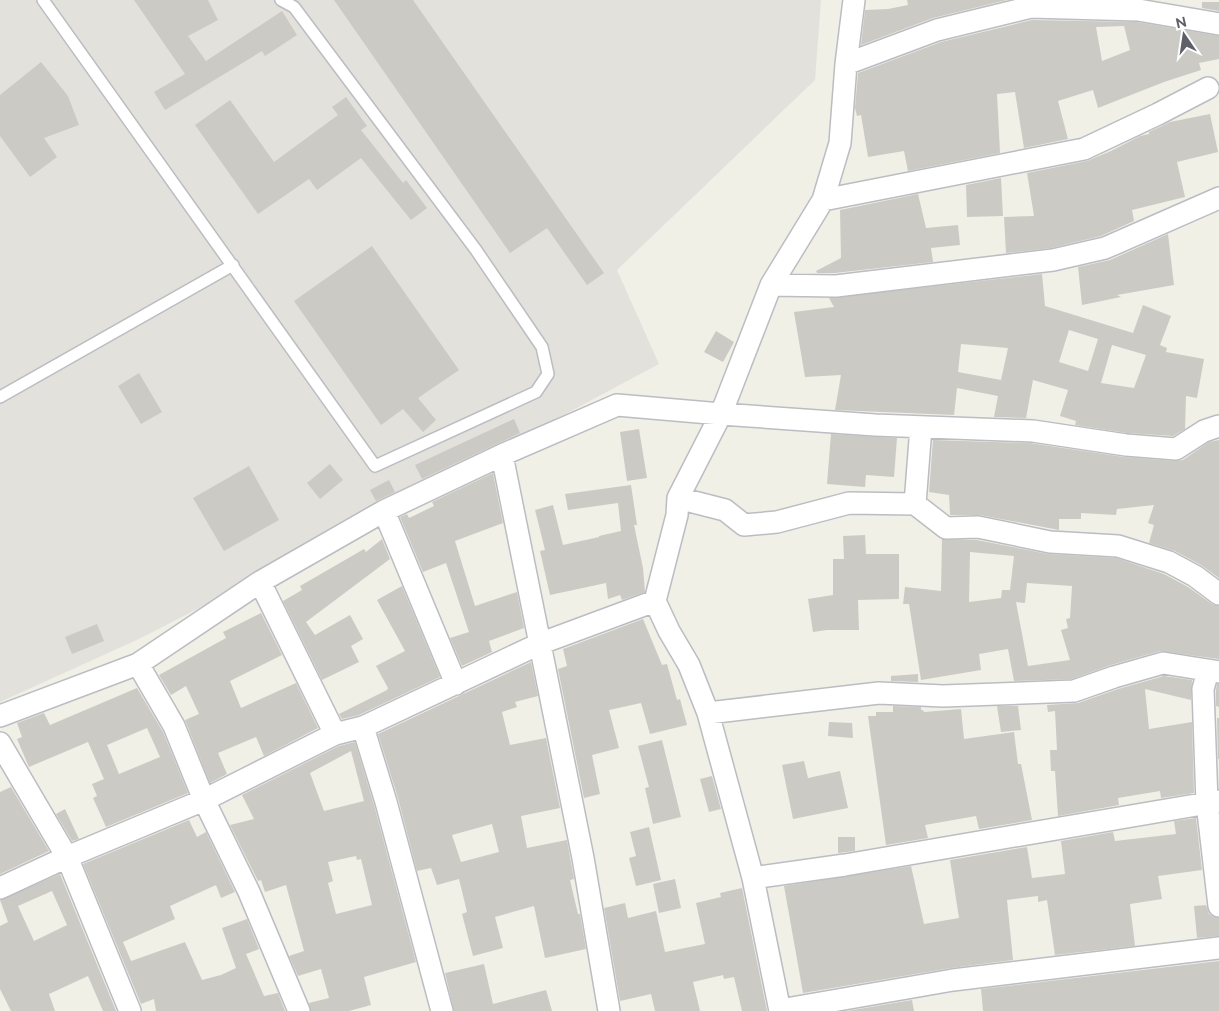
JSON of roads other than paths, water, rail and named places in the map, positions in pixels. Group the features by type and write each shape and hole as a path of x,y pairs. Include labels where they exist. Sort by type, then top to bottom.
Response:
{"street":[{"path":"854,0 846,64 840,143 824,200 771,285 721,414 678,498 677,515 654,601 689,665 708,713 753,878 780,1010 954,980 1219,948"},
{"path":"846,64 937,30 1031,7 1138,10 1219,24"},
{"path":"824,200 1084,149 1208,88"},
{"path":"771,285 836,286 1053,260 1105,248 1219,198"},
{"path":"0,716 138,664 260,582 384,511 502,455 617,405 921,427 1033,431 1126,445 1176,449 1204,431 1219,426"},
{"path":"915,504 921,427"},
{"path":"502,455 583,858 609,1011"},
{"path":"678,498 725,510 744,525 777,522 849,503 915,504 946,528 978,526 1050,542 1118,546 1169,562 1195,576 1219,594"},
{"path":"384,511 456,684"},
{"path":"260,582 335,734"},
{"path":"0,888 67,857 204,800 335,734 363,727 539,644 654,601"},
{"path":"708,713 879,693 943,696 1074,691 1163,663 1214,672 1202,689 1213,802 1219,906"},
{"path":"138,664 174,726 204,800 249,892 299,1011"},
{"path":"363,727 386,802 442,1011"},
{"path":"0,743 67,857 130,1011"},
{"path":"753,878 845,865 1213,802"}],"lane":[{"path":"43,0 375,466 536,392 548,374 542,347 476,250 294,7 282,0"},
{"path":"0,397 233,265"}]}
